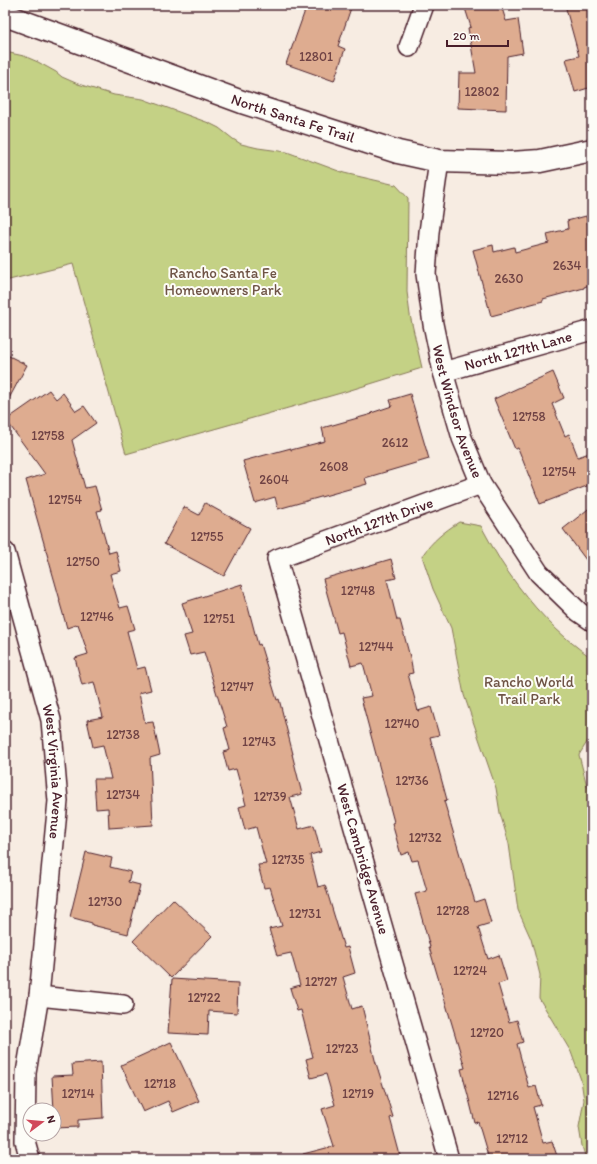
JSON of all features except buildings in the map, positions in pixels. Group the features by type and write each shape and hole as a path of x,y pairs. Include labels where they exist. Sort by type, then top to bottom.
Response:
{"street":[{"path":"409,46 424,5"},
{"name":"North Santa Fe Trail","path":"5,15 242,102 398,152 439,161 511,163 540,161 592,150"},
{"name":"West Windsor Avenue","path":"439,161 426,274 433,324 443,372 462,438 481,484 539,573 579,612 592,621"},
{"name":"North 127th Lane","path":"443,372 592,330"},
{"name":"North 127th Drive","path":"277,559 481,484"},
{"name":"West Virginia Avenue","path":"5,552 51,720 58,801 39,996 26,1073 25,1141 30,1159"},
{"name":"West Cambridge Avenue","path":"277,559 449,1159"},
{"path":"39,996 123,1005"}],"green space":[{"name":"Rancho Santa Fe Homeowners Park","path":"5,52 24,56 38,62 62,77 78,84 114,95 143,99 209,123 219,128 241,144 287,152 344,173 396,185 408,198 407,292 410,315 422,368 341,393 126,454 73,264 5,281"},
{"name":"Rancho World Trail Park","path":"459,522 481,526 504,567 536,608 568,640 592,658 592,734 579,755 587,786 592,794 592,1159 586,1159 579,1127 584,1100 581,1080 571,1052 539,998 540,975 531,939 518,910 509,844 500,813 496,788 464,695 451,628 433,589 422,556 439,537"}]}
